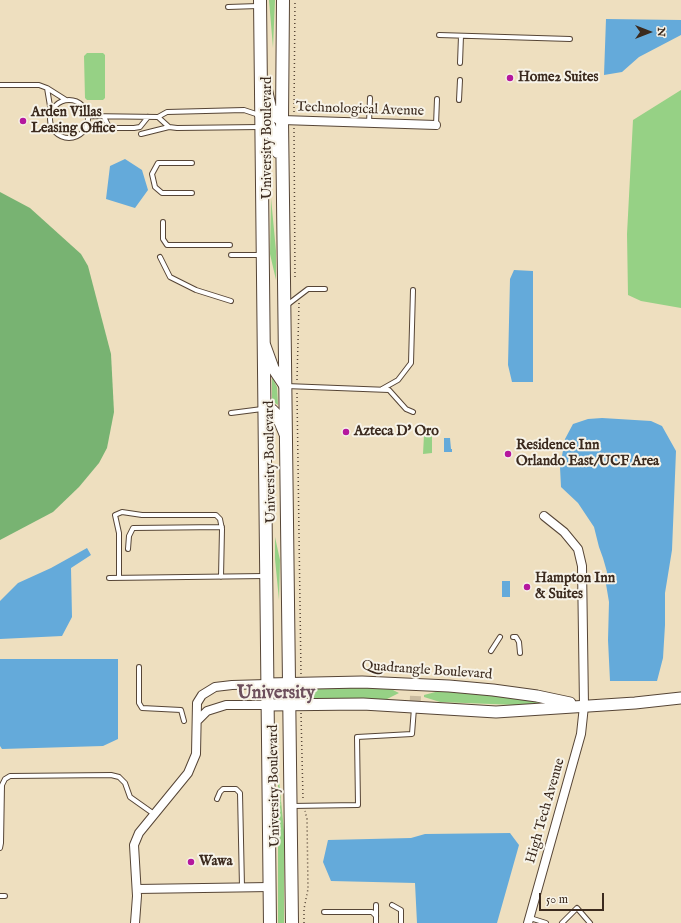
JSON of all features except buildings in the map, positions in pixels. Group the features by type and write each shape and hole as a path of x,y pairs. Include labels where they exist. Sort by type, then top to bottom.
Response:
{"main road":[{"name":"University Boulevard","path":"283,0 282,120 285,307 291,386 286,434 292,923"},
{"name":"University Boulevard","path":"260,3 270,923"},
{"path":"260,63 270,108 276,116 282,120"},
{"path":"261,122 268,123 274,137 283,169"}],"street":[{"name":"Technological Avenue","path":"282,120 436,125"},
{"path":"263,342 273,368 291,386"},
{"path":"264,409 272,410 277,415 286,434"},
{"name":"High Tech Avenue","path":"529,921 581,734 584,706 582,566 578,549 564,532 544,516"},
{"name":"Quadrangle Boulevard","path":"267,684 362,682 449,686 522,694 584,706"},
{"path":"135,923 136,889 134,845 139,833 188,773 196,754 198,703 202,695 215,687 267,684"},
{"name":"Quadrangle Boulevard","path":"268,705 363,704 496,712 635,703 674,700 681,698"},
{"path":"197,721 207,711 226,705 268,705"},
{"path":"136,889 270,887"}],"lane":[{"path":"228,7 260,3"},
{"path":"439,35 570,39"},
{"path":"460,36 460,63"},
{"path":"459,100 460,80"},
{"path":"0,85 38,85 47,88 66,100"},
{"path":"47,88 51,112 50,118 54,130 58,134 64,137 76,136 82,132 87,124 88,116 82,105 71,100 66,100 57,104 51,112"},
{"path":"369,123 370,98"},
{"path":"436,125 437,99"},
{"path":"88,116 158,117 166,112 244,110 261,122"},
{"path":"104,117 108,125 113,128 140,127 148,117"},
{"path":"158,117 169,127"},
{"path":"141,134 169,127 177,128 261,122"},
{"path":"192,163 158,163 152,174 155,187 162,193 192,193"},
{"path":"163,222 163,239 167,245 230,245"},
{"path":"231,255 262,255"},
{"path":"160,257 170,277 196,290 231,301"},
{"path":"285,307 308,289 325,288"},
{"path":"382,389 398,380 411,363 413,290"},
{"path":"291,386 389,390 406,409 413,412"},
{"path":"231,413 264,409"},
{"path":"118,578 118,533 115,515 122,512 142,515 216,515 220,519 222,527 221,577"},
{"path":"128,549 129,536 133,528 222,527"},
{"path":"109,578 266,576"},
{"path":"513,636 516,637 519,642 520,653"},
{"path":"491,650 500,637"},
{"path":"139,667 139,703 142,708 181,710 184,721"},
{"path":"291,806 358,805 357,737 412,734 414,707"},
{"path":"0,848 2,843 2,785 5,779 10,776 111,775 118,777 125,783 130,797 154,814"},
{"path":"217,799 223,788 236,789 240,793 242,888"},
{"path":"376,905 376,923"},
{"path":"392,905 401,910 401,923"},
{"path":"562,923 577,908 590,923"},
{"path":"324,912 372,912 376,916"},
{"path":"529,921 546,923"}],"path":[{"path":"295,0 295,278"},
{"path":"298,297 300,306 291,386 301,667"},
{"path":"301,717 302,796 307,819 308,889 304,909 304,923"}],"green space":[{"path":"269,0 275,0 273,48"},
{"path":"87,53 103,53 105,55 105,98 103,100 87,100 85,98 84,56"},
{"path":"681,90 681,308 641,301 628,295 627,234 633,120"},
{"path":"0,192 30,208 81,254 88,266 111,354 114,412 107,448 99,463 79,487 53,512 0,540"},
{"path":"271,198 276,251 276,280 270,254"},
{"path":"272,377 277,387 278,405 272,401"},
{"path":"424,435 432,435 432,453 423,454"},
{"path":"275,537 280,560 279,600 275,559"},
{"path":"311,687 387,687 399,693 387,699 312,700 305,697 306,690"},
{"path":"443,690 524,697 544,703 541,706 440,702 424,697 424,695"},
{"path":"278,770 284,831 284,923 278,923"}],"water":[{"path":"606,19 681,20 681,35 639,57 622,72 604,75"},
{"path":"125,159 142,170 148,190 135,208 106,199 110,166"},
{"path":"514,270 533,271 533,382 512,382 508,365 510,279"},
{"path":"602,418 651,421 662,426 676,451 672,550 665,593 663,658 657,681 610,681 608,640 609,602 606,584 607,572 594,527 578,503 561,487 560,467 565,439 573,424 588,419"},
{"path":"444,438 450,438 452,452 444,452"},
{"path":"87,548 91,555 71,568 72,617 62,636 0,639 0,601 18,583 51,568"},
{"path":"502,581 510,581 510,597 502,597"},
{"path":"0,659 118,659 118,739 103,746 2,749 0,746"},
{"path":"510,833 519,845 497,923 417,923 415,883 331,881 323,862 328,840 411,838 425,834"}],"tunnel":[{"path":"415,707 416,684"}],"place":[{"name":"Home2 Suites","path":"510,78"},
{"name":"Arden Villas Leasing Office","path":"23,121"},
{"name":"Azteca D' Oro","path":"346,432"},
{"name":"Residence Inn Orlando East/UCF Area","path":"508,454"},
{"name":"Hampton Inn & Suites","path":"527,587"},
{"name":"Wawa","path":"191,862"}],"district":[{"name":"University","path":"276,694"}]}
